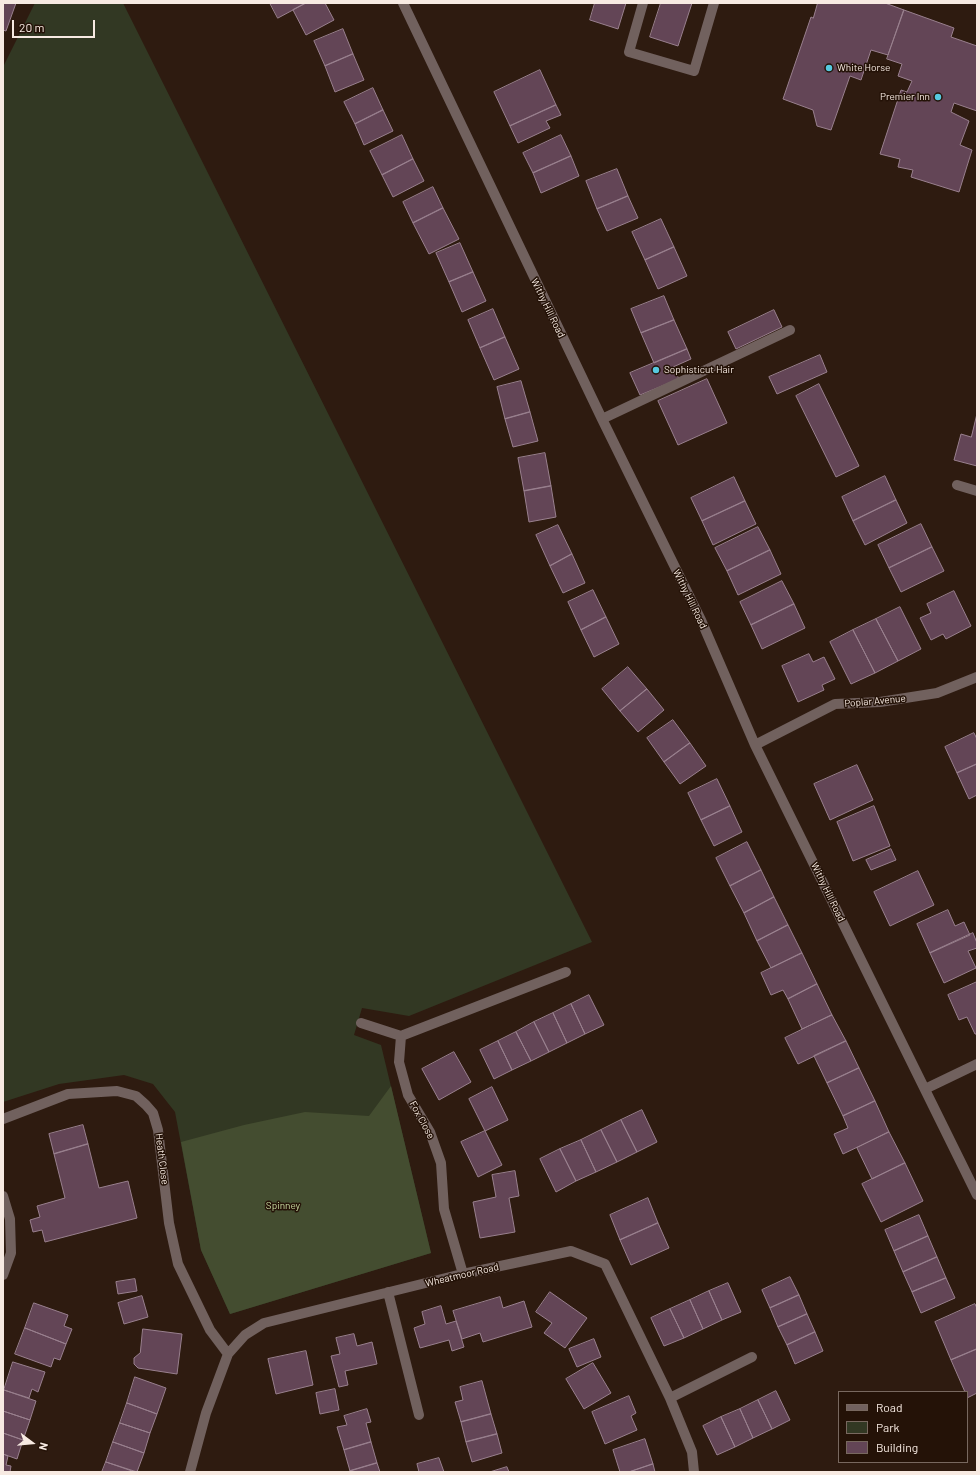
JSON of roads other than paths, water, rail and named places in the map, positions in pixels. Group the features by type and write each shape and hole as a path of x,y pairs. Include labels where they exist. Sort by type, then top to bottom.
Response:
{"street":[{"name":"Withy Hill Road","path":"403,3 602,420 701,620 755,745 977,1195"},
{"path":"643,3 629,52 694,71 714,3"},
{"path":"602,420 790,330"},
{"path":"957,485 977,491"},
{"name":"Poplar Avenue","path":"755,745 835,704 880,702 937,693 977,677"},
{"path":"361,1023 401,1036 566,972"},
{"name":"Fox Close","path":"401,1036 399,1062 408,1096 430,1132 441,1163 444,1209 463,1274"},
{"path":"925,1089 977,1064"},
{"name":"Heath Close","path":"3,1119 68,1094 117,1091 136,1096 146,1105 153,1113 158,1130 169,1223 178,1264 210,1330 228,1354"},
{"path":"3,1196 10,1219 11,1253 3,1275"},
{"name":"Wheatmoor Road","path":"190,1472 206,1413 228,1354 245,1335 264,1323 463,1274 571,1251 605,1264 670,1398 692,1452 694,1472"},
{"path":"388,1292 419,1414"},
{"path":"670,1398 752,1357"}],"place":[{"name":"White Horse","path":"829,68"},
{"name":"Premier Inn","path":"938,97"},
{"name":"Sophisticut Hair","path":"656,370"}],"park label":[{"name":"Spinney","path":"283,1206"}]}
